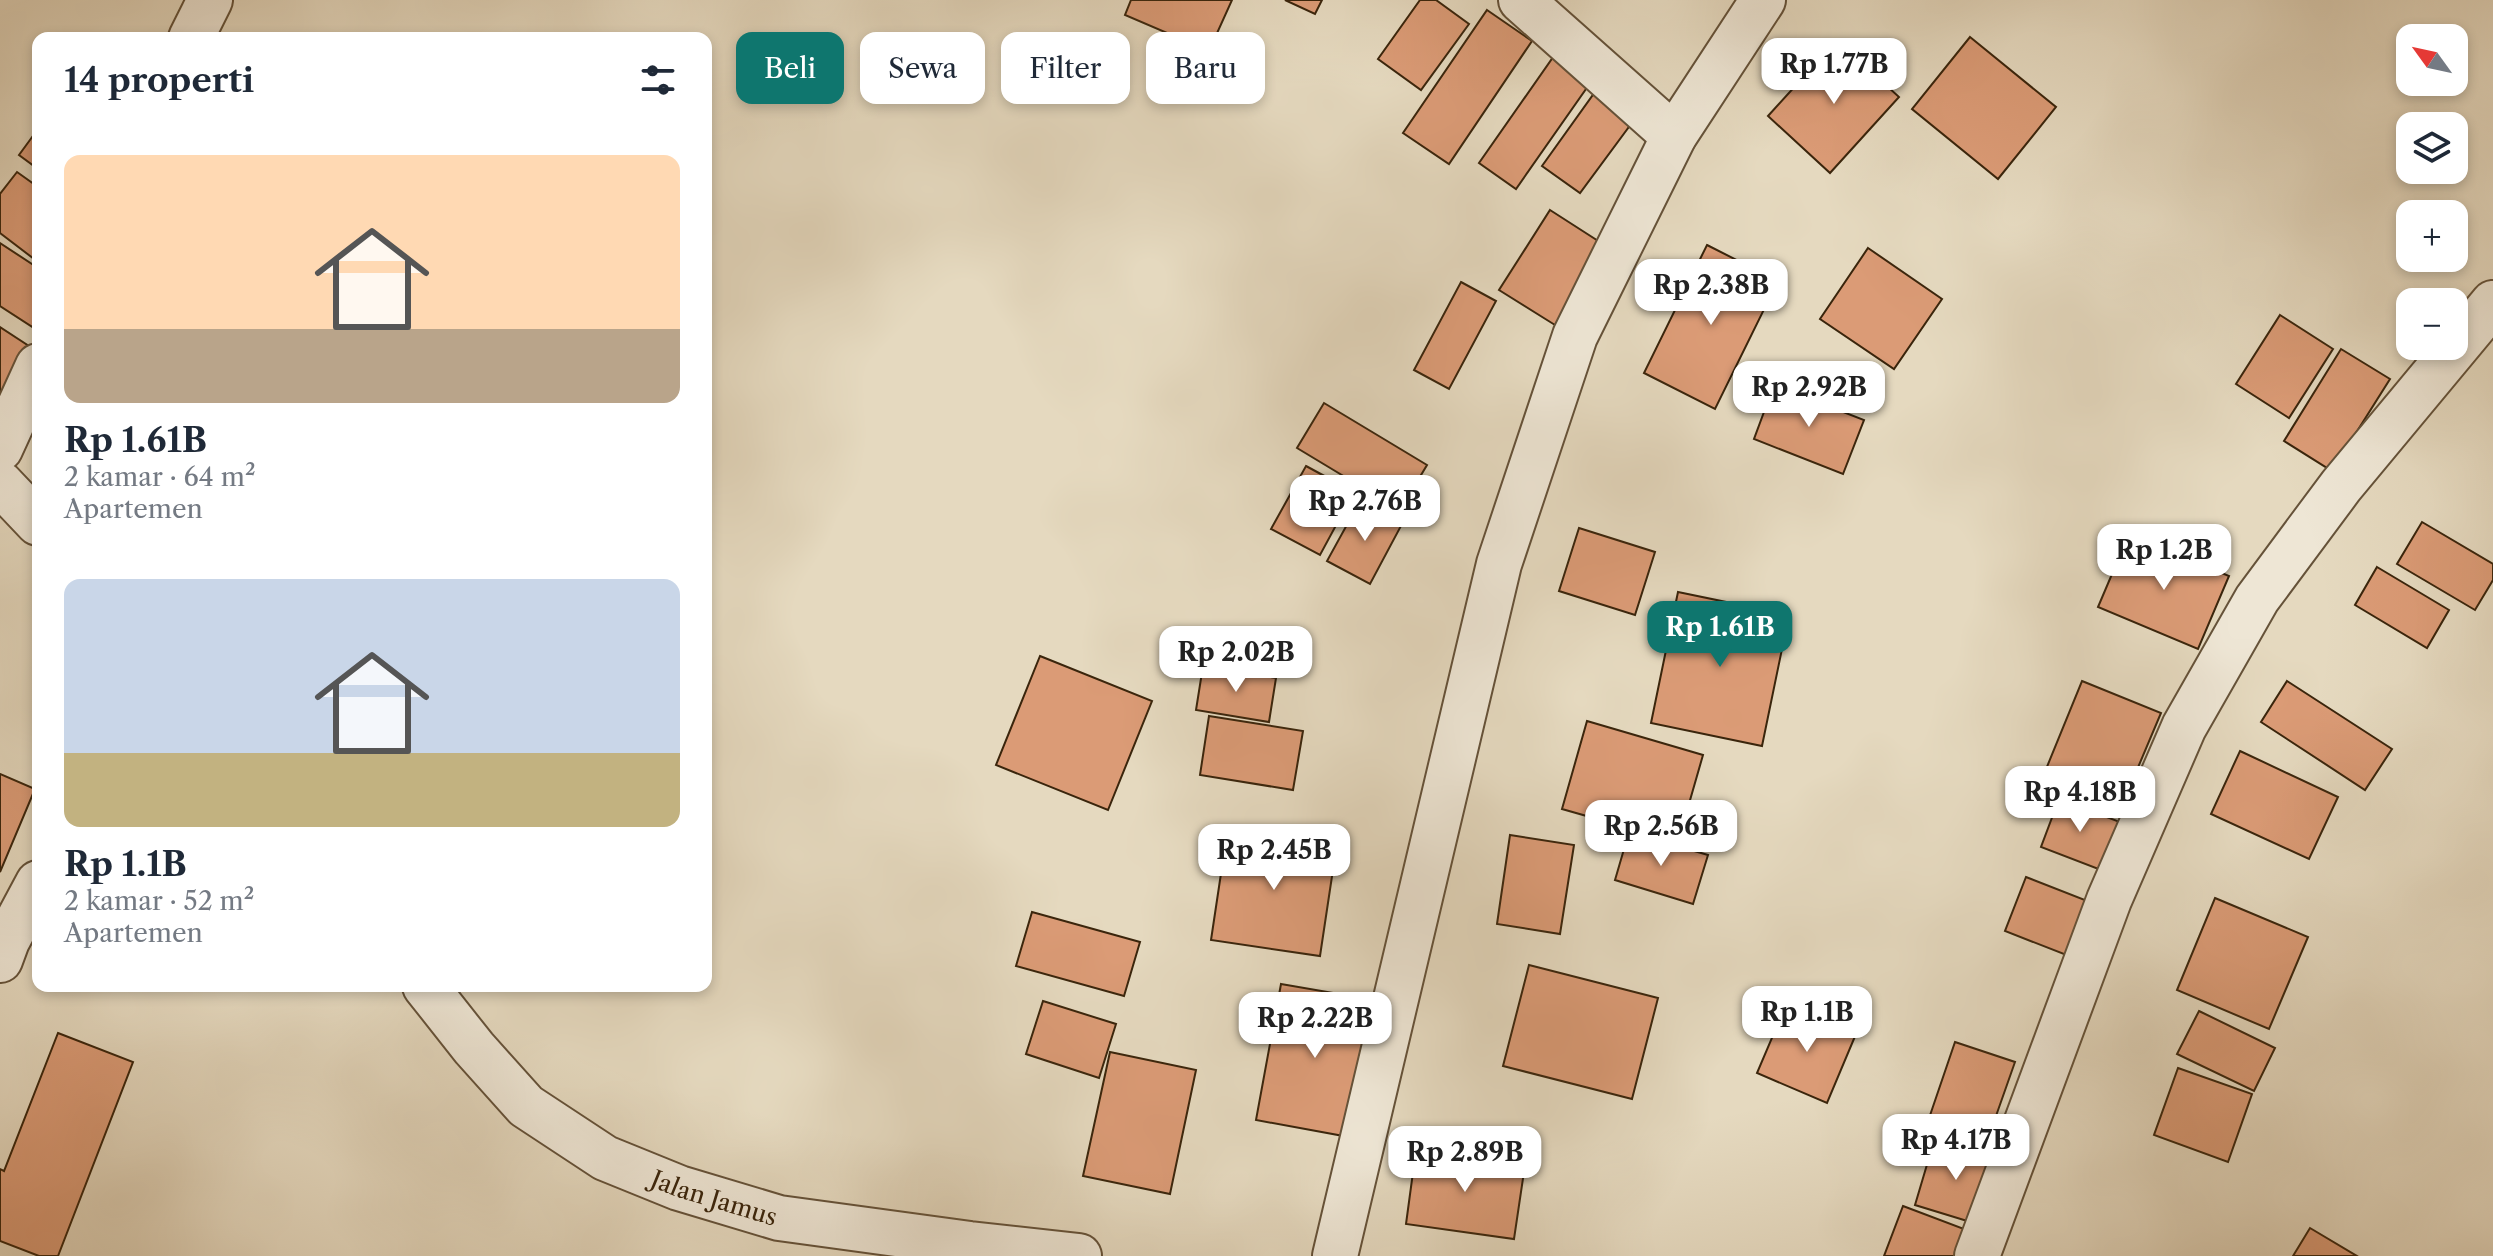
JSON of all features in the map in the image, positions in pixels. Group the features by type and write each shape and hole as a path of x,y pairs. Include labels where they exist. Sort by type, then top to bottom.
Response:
{"street":[{"path":"194,32 210,0"},
{"path":"1521,0 1674,136"},
{"path":"1335,1256 1499,564 1575,336 1674,136 1763,0"},
{"path":"1977,1256 2109,900 2184,727 2257,599 2341,486 2493,303"},
{"path":"0,449 32,379"},
{"path":"0,483 32,517"},
{"path":"0,960 32,894"},
{"name":"Jalan Jamus","path":"430,992 526,1106 605,1158 679,1188 779,1218 1079,1256"}],"building":[{"path":"1131,0 1232,0 1218,32 1165,32 1125,15"},
{"path":"1285,0 1322,0 1315,14"},
{"path":"1420,0 1436,0 1469,24 1421,90 1378,59"},
{"path":"1487,10 1532,41 1449,164 1403,133"},
{"path":"1970,37 2056,107 1998,179 1912,109"},
{"path":"1837,40 1899,97 1830,173 1768,116"},
{"path":"1556,53 1593,79 1516,189 1479,163"},
{"path":"1595,92 1634,120 1580,193 1542,166"},
{"path":"32,137 32,165 19,155"},
{"path":"17,172 32,183 32,257 0,233 0,194"},
{"path":"1550,210 1606,246 1555,325 1499,290"},
{"path":"0,243 32,264 32,327 0,306"},
{"path":"1707,245 1778,281 1715,409 1644,373"},
{"path":"1868,248 1942,299 1894,369 1820,319"},
{"path":"1461,282 1496,301 1449,389 1414,370"},
{"path":"2280,315 2333,349 2289,418 2236,384"},
{"path":"0,327 32,348 0,396"},
{"path":"2341,349 2390,379 2332,471 2284,441"},
{"path":"1774,385 1864,420 1843,474 1754,439"},
{"path":"1324,403 1427,465 1400,510 1297,448"},
{"path":"1306,466 1354,492 1320,555 1271,529"},
{"path":"1360,501 1402,524 1370,584 1327,561"},
{"path":"2422,522 2493,564 2493,580 2475,610 2397,564"},
{"path":"1579,528 1655,552 1635,615 1559,591"},
{"path":"2129,534 2229,576 2198,649 2098,607"},
{"path":"2377,567 2449,610 2427,648 2355,605"},
{"path":"1678,592 1789,615 1762,746 1651,723"},
{"path":"1040,656 1152,701 1108,810 996,765"},
{"path":"1203,666 1276,678 1269,722 1196,710"},
{"path":"2082,681 2161,713 2120,810 2042,779"},
{"path":"2287,681 2392,749 2365,790 2261,722"},
{"path":"1209,716 1303,731 1293,790 1200,775"},
{"path":"1587,721 1703,755 1678,842 1562,809"},
{"path":"2240,751 2338,797 2309,859 2211,814"},
{"path":"0,774 32,788 32,796 0,872"},
{"path":"2059,799 2120,822 2101,870 2041,847"},
{"path":"1228,827 1337,843 1320,956 1211,940"},
{"path":"1629,832 1708,855 1693,904 1615,880"},
{"path":"1510,835 1574,845 1560,934 1497,924"},
{"path":"2026,877 2090,902 2069,956 2005,931"},
{"path":"2215,898 2308,937 2269,1029 2177,990"},
{"path":"1032,912 1140,942 1124,996 1016,966"},
{"path":"1529,965 1658,998 1632,1099 1503,1066"},
{"path":"1281,984 1374,1000 1349,1137 1256,1120"},
{"path":"1043,1001 1116,1024 1099,1078 1026,1054"},
{"path":"1786,1005 1856,1034 1827,1103 1757,1073"},
{"path":"2199,1011 2275,1048 2254,1091 2177,1054"},
{"path":"58,1033 133,1062 58,1256 39,1256 0,1241 0,1169 4,1171"},
{"path":"1955,1042 2015,1062 1984,1150 1925,1130"},
{"path":"1110,1052 1196,1070 1170,1194 1083,1176"},
{"path":"2178,1068 2252,1094 2228,1162 2154,1135"},
{"path":"1934,1141 1996,1159 1977,1224 1915,1205"},
{"path":"1416,1150 1525,1165 1514,1239 1406,1224"},
{"path":"1903,1206 1972,1232 1963,1256 1884,1256"},
{"path":"2310,1228 2357,1256 2293,1256"}]}
